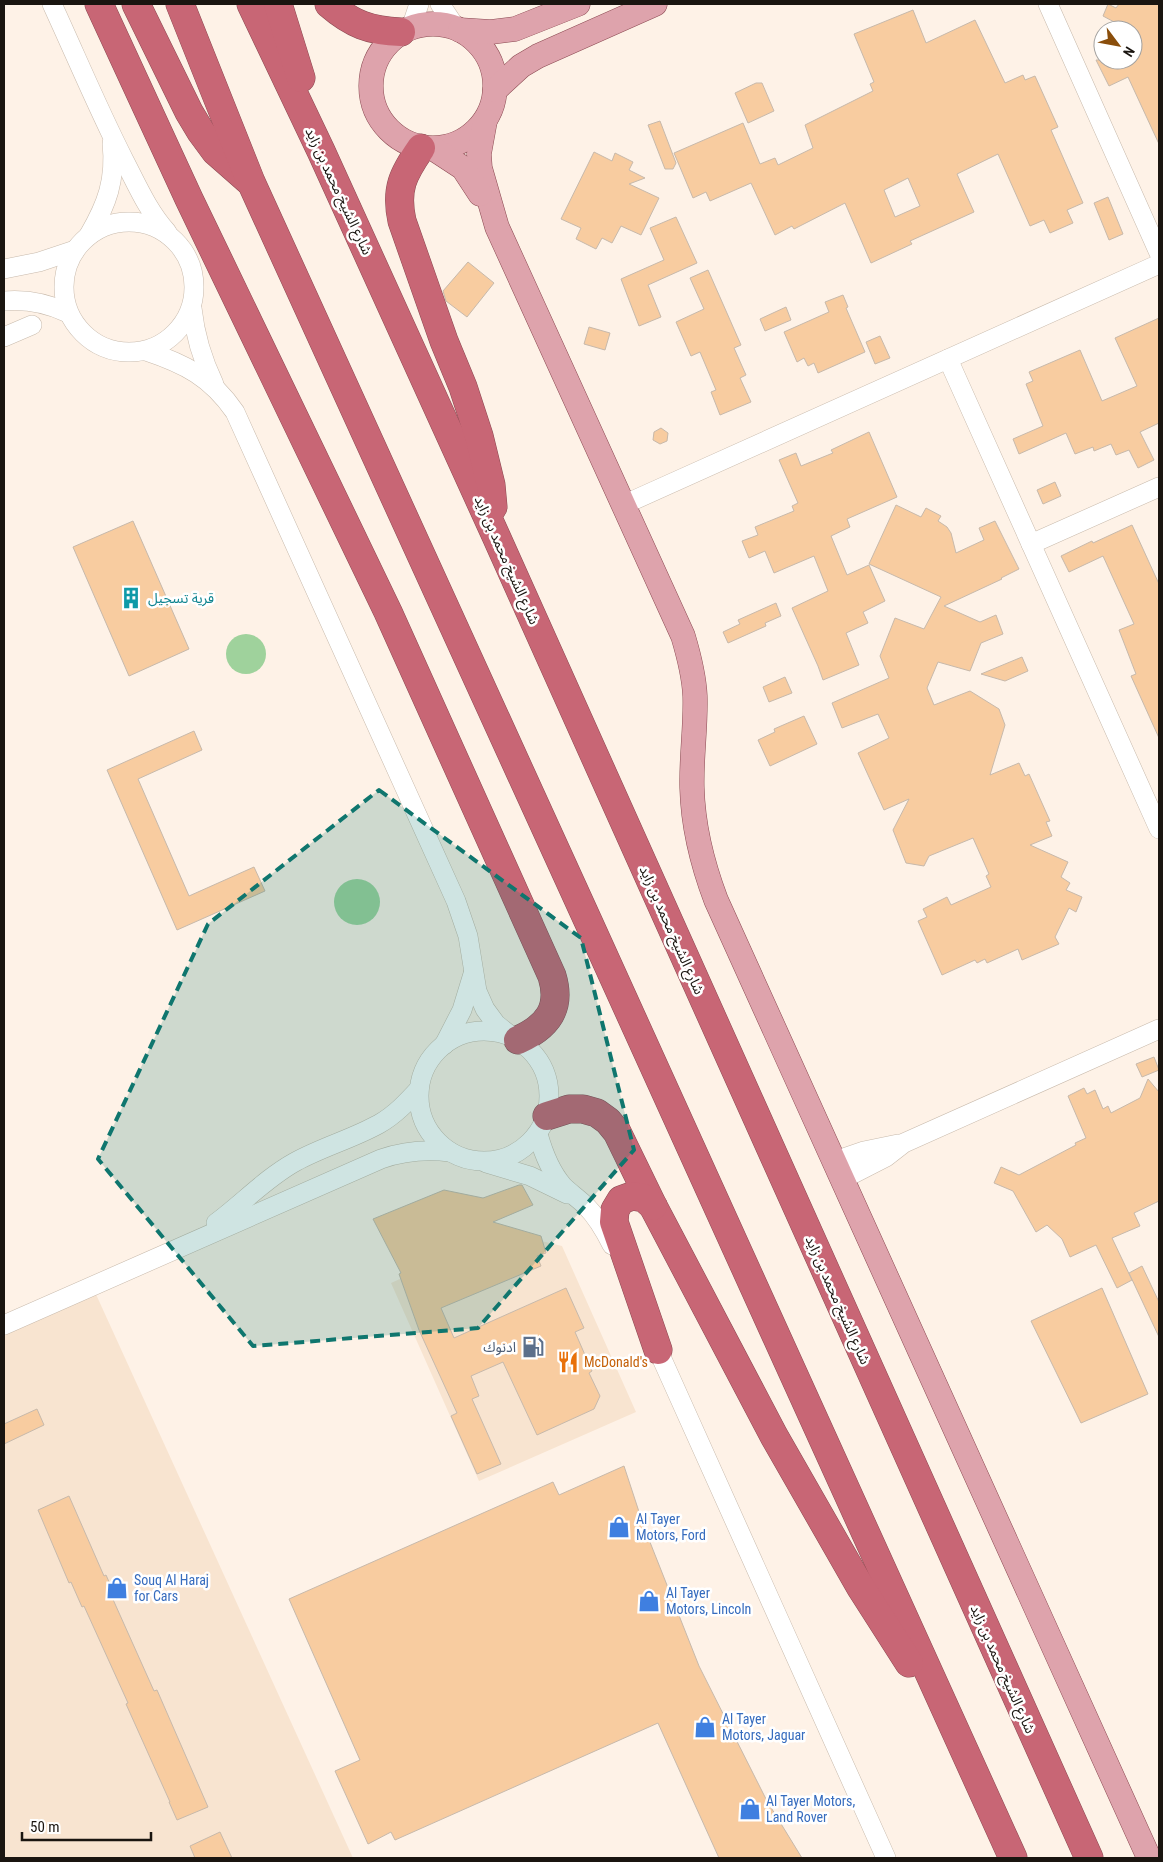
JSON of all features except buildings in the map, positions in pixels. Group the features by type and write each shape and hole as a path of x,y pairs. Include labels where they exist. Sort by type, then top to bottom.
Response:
{"highway":[{"path":"99,4 189,199 388,612 552,976 555,998 553,1009 548,1019 531,1034 515,1038"},
{"path":"136,4 189,112 201,132 221,156 251,182"},
{"path":"180,4 251,182 1013,1858"},
{"name":"شارع الشيخ محمد بن زايد","path":"251,4 321,151 496,536 1088,1858"},
{"path":"278,4 297,62 321,151"},
{"path":"329,4 343,16 361,26 381,31 406,30"},
{"path":"428,148 408,167 401,181 399,208 440,332 463,387 479,436 491,485 496,536"},
{"path":"542,1125 569,1109 583,1109 597,1113 608,1121 617,1132 653,1206 774,1436 861,1588 964,1752"},
{"path":"653,1206 644,1198 632,1196 621,1200 614,1210 614,1222 658,1350"}],"main road":[{"path":"578,4 515,30 491,32 458,29 433,24 406,30 386,44 376,60 371,78 372,97 377,115 388,130 404,142 428,148 456,162 467,173 495,220 683,636 691,666 695,696 692,786 696,833 716,900 1149,1858"},
{"path":"495,90 522,66 538,56 655,4"},
{"path":"428,148 454,145 471,136 484,121 492,106 495,75 490,61 483,48 473,38 458,29"},
{"path":"484,121 479,147 480,168 495,220"}],"street":[{"path":"52,4 111,135 149,210 169,235 184,249 192,268 195,288 192,308 195,335 202,361 214,386"},
{"path":"406,30 419,4"},
{"path":"440,4 458,29"},
{"path":"1048,4 1159,254"},
{"path":"111,135 114,161 111,187 102,212 89,235 75,250 66,270 64,292 68,313 81,333 100,346 122,353 146,351 166,342 182,328 192,308"},
{"path":"89,235 108,225 129,221 150,225 169,235"},
{"path":"4,269 39,262 75,250"},
{"path":"623,505 1159,264"},
{"path":"4,301 22,300 38,302 68,313"},
{"path":"4,337 32,324"},
{"path":"146,351 178,363 214,386 226,398 242,428 456,902 468,936 477,992 485,1009 496,1024 532,1050 542,1065 548,1081 550,1098 542,1125 543,1152 551,1169 575,1198"},
{"path":"948,359 1159,829"},
{"path":"1031,544 1159,487"},
{"path":"444,1045 462,1010 473,973"},
{"path":"839,1170 886,1157 904,1143 1159,1029"},
{"path":"515,1038 494,1031 476,1031 459,1036 444,1045 432,1057 424,1072 419,1089 420,1107 425,1125 435,1140 450,1152 465,1159 530,1176 575,1198 585,1205 600,1223 886,1858"},
{"path":"177,1248 232,1211 275,1174 316,1152 380,1124 394,1114 419,1089"},
{"path":"482,1162 498,1160 513,1155 527,1146 542,1125"},
{"path":"4,1325 381,1159 415,1150 450,1152"}],"highlighted area":[{"path":"379,790 581,938 634,1150 478,1328 253,1346 98,1159 208,924"}],"shaded area":[{"path":"508,1230 529,1238 562,1246 636,1412 479,1481 391,1283"},
{"name":"Souq Al Haraj for Cars","path":"89,1279 353,1858 4,1858 4,1317"}],"green space":[{"path":"250,634 257,637 263,643 266,654 265,662 257,671 250,674 242,674 235,671 227,662 226,650 229,643 238,635"},
{"path":"352,879 362,879 374,885 379,893 379,911 374,919 366,924 352,925 344,922 337,915 334,907 334,897 337,889 344,882"}],"place":[{"name":"قرية تسجيل","path":"131,598"},
{"name":"ادنوك","path":"533,1347"},
{"name":"McDonald's","path":"568,1362"},
{"name":"Al Tayer Motors, Ford","path":"619,1527"},
{"name":"Souq Al Haraj for Cars","path":"117,1588"},
{"name":"Al Tayer Motors, Lincoln","path":"649,1601"},
{"name":"Al Tayer Motors, Jaguar","path":"705,1727"},
{"name":"Al Tayer Motors, Land Rover","path":"750,1809"}]}
